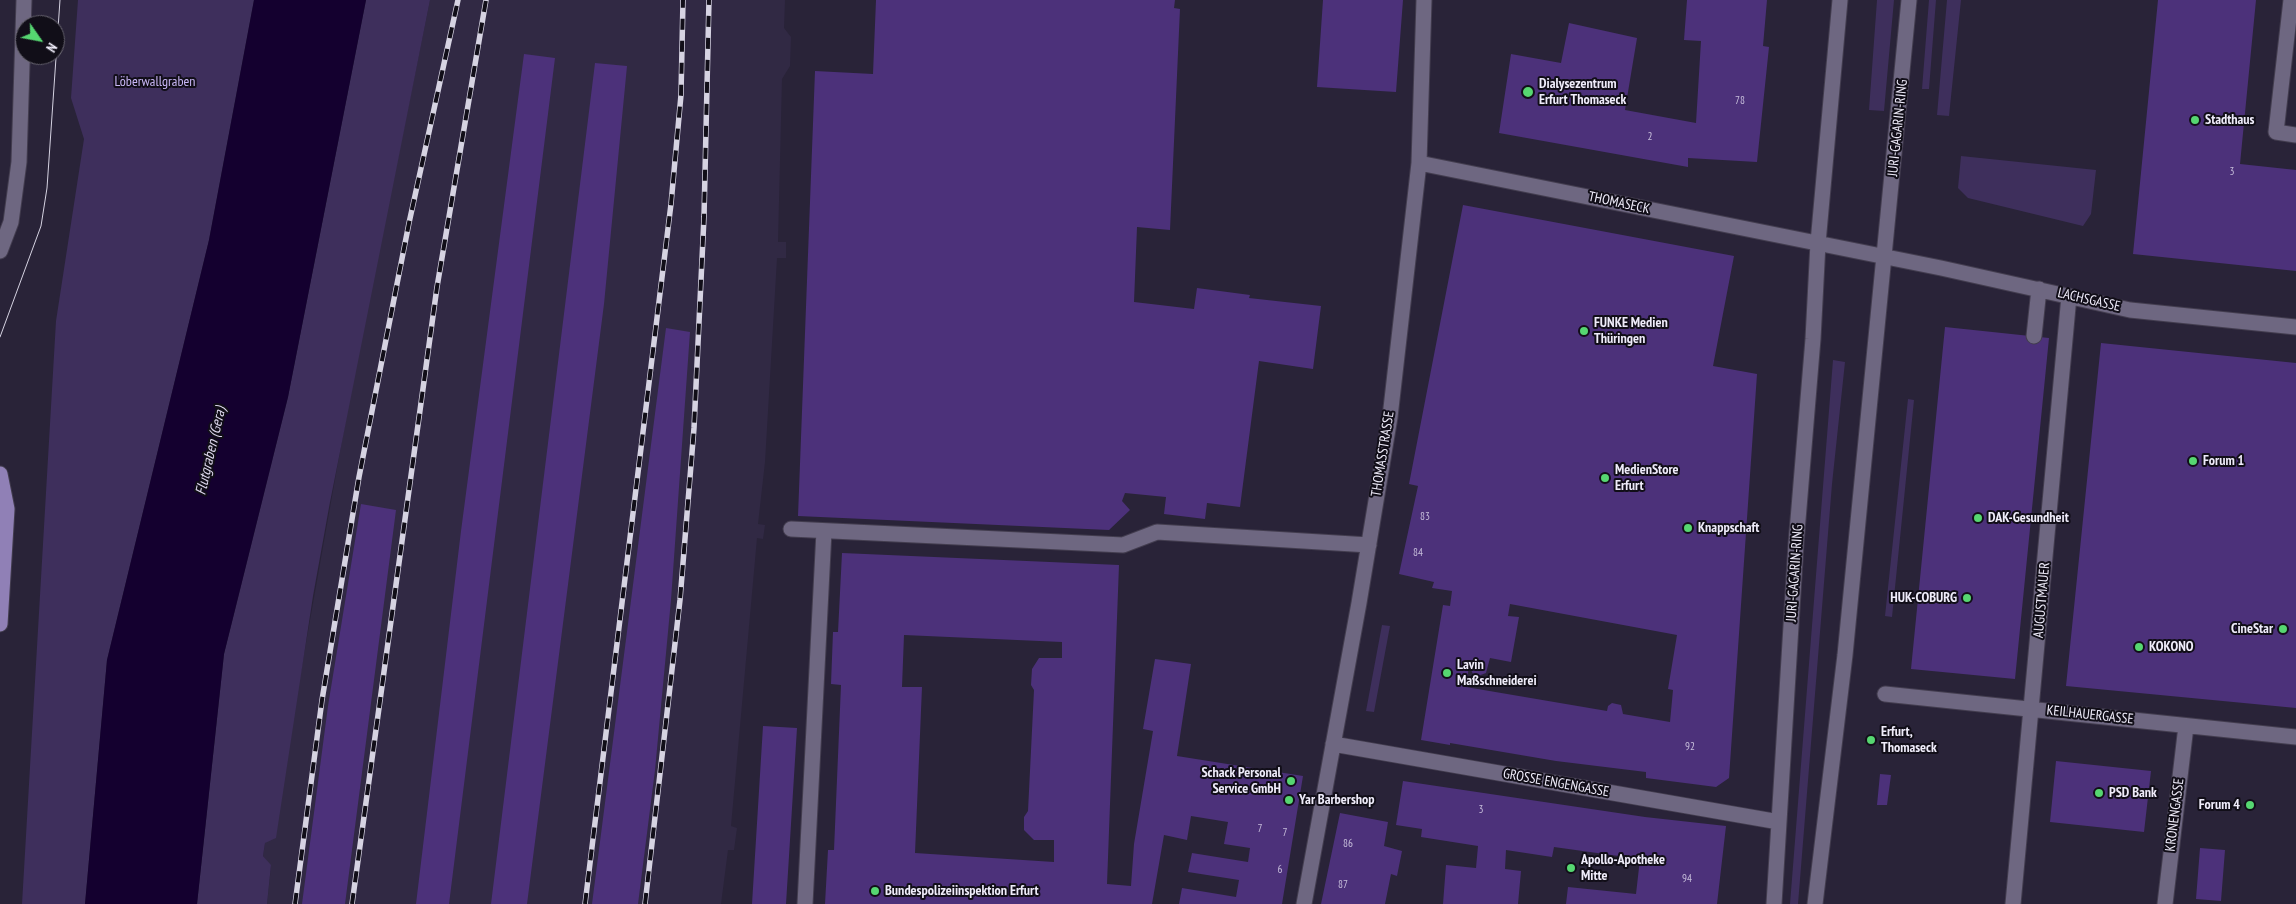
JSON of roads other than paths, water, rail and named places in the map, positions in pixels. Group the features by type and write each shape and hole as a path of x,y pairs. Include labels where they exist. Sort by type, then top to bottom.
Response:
{"main road":[{"path":"0,474 7,509 0,624"}],"street":[{"path":"0,251 11,222 19,162 24,0"},
{"name":"THOMASSTRASSE","path":"1304,904 1369,545 1394,386 1419,163 1424,0"},
{"name":"JURI-GAGARIN-RING","path":"1774,904 1818,243 1840,0"},
{"name":"JURI-GAGARIN-RING","path":"1815,904 1841,692 1909,0"},
{"path":"2291,0 2276,132 2296,135"},
{"name":"THOMASECK","path":"1419,163 1818,243"},
{"path":"1818,243 1884,257"},
{"name":"LACHSGASSE","path":"1884,257 2130,310 2296,326"},
{"path":"2034,336 2039,289"},
{"name":"AUGUSTMAUER","path":"2013,904 2069,296"},
{"path":"790,529 1123,545 1157,532 1369,545"},
{"path":"805,904 824,531"},
{"name":"KEILHAUERGASSE","path":"1885,694 2296,737"},
{"name":"KRONENGASSE","path":"2165,904 2186,726"},
{"name":"GROSSE ENGENGASSE","path":"1333,744 1779,822"}],"water":[{"name":"Flutgraben (Gera)","path":"254,0 366,0 288,397 224,654 197,904 85,904 107,660 209,240"}],"tram line":[{"path":"0,337 41,226 47,188 60,0"}],"railway":[{"path":"295,904 322,700 359,477 409,223 458,0"},
{"path":"352,904 437,287 486,0"},
{"path":"585,904 671,204 681,95 683,0"},
{"path":"645,904 680,600 694,428 704,217 709,0"}],"place":[{"name":"Dialysezentrum Erfurt Thomaseck","path":"1528,92"},
{"name":"Stadthaus","path":"2195,120"},
{"name":"FUNKE Medien Thüringen","path":"1584,331"},
{"name":"Forum 1","path":"2193,461"},
{"name":"MedienStore Erfurt","path":"1605,478"},
{"name":"DAK-Gesundheit","path":"1978,518"},
{"name":"Knappschaft","path":"1688,528"},
{"name":"HUK-COBURG","path":"1967,598"},
{"name":"CineStar","path":"2283,629"},
{"name":"KOKONO","path":"2139,647"},
{"name":"Lavin Maßschneiderei","path":"1447,673"},
{"name":"Erfurt, Thomaseck","path":"1871,740"},
{"name":"Schack Personal Service GmbH","path":"1291,781"},
{"name":"PSD Bank","path":"2099,793"},
{"name":"Yar Barbershop","path":"1289,800"},
{"name":"Forum 4","path":"2250,805"},
{"name":"Apollo-Apotheke Mitte","path":"1571,868"},
{"name":"Bundespolizeiinspektion Erfurt","path":"875,891"}],"park label":[{"name":"Löberwallgraben","path":"155,82"}]}
